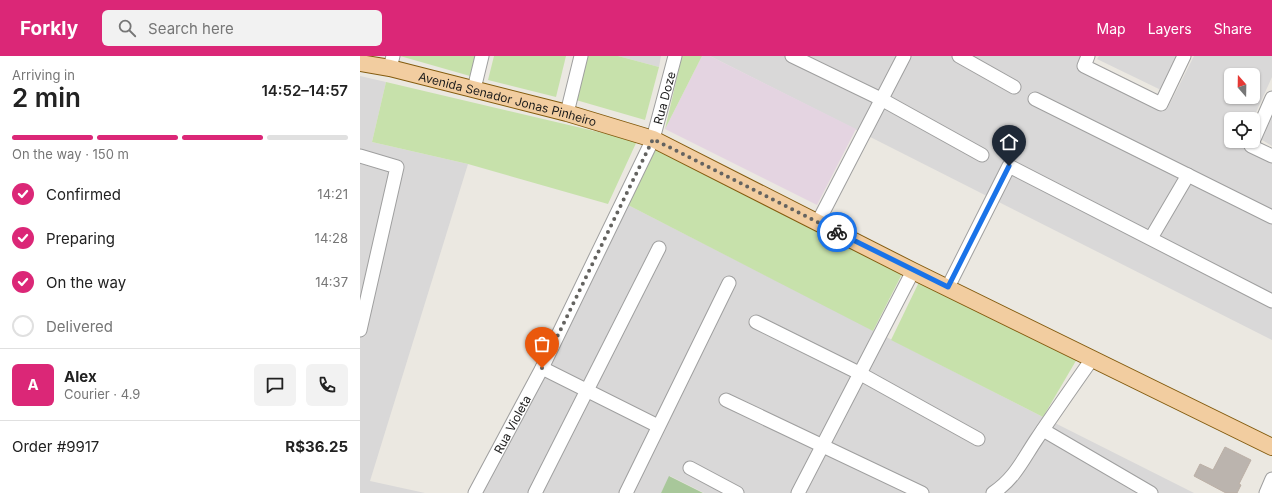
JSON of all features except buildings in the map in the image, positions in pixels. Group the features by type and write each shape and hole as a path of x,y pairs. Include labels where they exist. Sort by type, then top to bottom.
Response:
{"main road":[{"name":"Avenida Senador Jonas Pinheiro","path":"360,63 391,62 474,89 568,113 653,139 912,270 1272,447"}],"street":[{"path":"474,89 482,56"},
{"path":"568,113 581,56"},
{"name":"Rua Doze","path":"653,139 675,56"},
{"path":"792,56 881,99 982,155"},
{"path":"818,222 904,56"},
{"path":"959,56 1014,87"},
{"path":"1088,56 1084,66 1161,104 1184,56"},
{"path":"1272,98 1251,146 1272,156"},
{"path":"1035,99 1272,217"},
{"name":"Rua Violeta","path":"475,493 542,368 653,139"},
{"path":"360,156 397,167 360,330"},
{"path":"948,287 1009,166 1272,301"},
{"path":"1151,238 1188,175"},
{"path":"535,493 659,248"},
{"path":"798,493 821,445 912,270"},
{"path":"626,493 729,283"},
{"path":"756,322 859,373 978,439"},
{"path":"994,493 1006,485 1017,472 1043,430 1092,358"},
{"path":"542,368 658,426"},
{"path":"726,400 922,493"},
{"path":"1043,430 1152,493"},
{"path":"690,468 737,493"},
{"path":"1266,493 1272,479"}],"shaded area":[{"path":"618,56 661,56 659,67"},
{"path":"702,56 710,56 856,129 817,205 665,129"},
{"path":"710,56 1084,56 1081,63 1168,107 1194,56 1272,56 1272,77 1260,104 1260,68 1224,68 1224,104 1260,104 1256,112 1224,112 1224,148 1247,148 1272,161 1272,340"},
{"path":"1099,56 1178,56 1161,90 1097,59"},
{"path":"360,76 386,82 372,142 468,164 370,481 425,493 360,493"},
{"path":"1272,112 1272,146 1260,139"},
{"path":"628,205 1194,493 704,493 670,476 661,493 480,493"}],"green space":[{"path":"400,56 475,56 470,76"},
{"path":"494,56 566,56 556,97 488,80"},
{"path":"588,56 618,56 659,67 645,120 576,100"},
{"path":"682,56 702,56 665,129"},
{"path":"386,82 637,141 608,204 468,164 372,142"},
{"path":"654,148 903,272 873,331 628,205"},
{"path":"920,280 1077,359 1043,417 891,340"},
{"path":"669,476 703,493 661,493"}],"way so far":[{"path":"542,368 653,139 837,232"}],"route":[{"path":"837,232 948,287 1009,166"}]}
